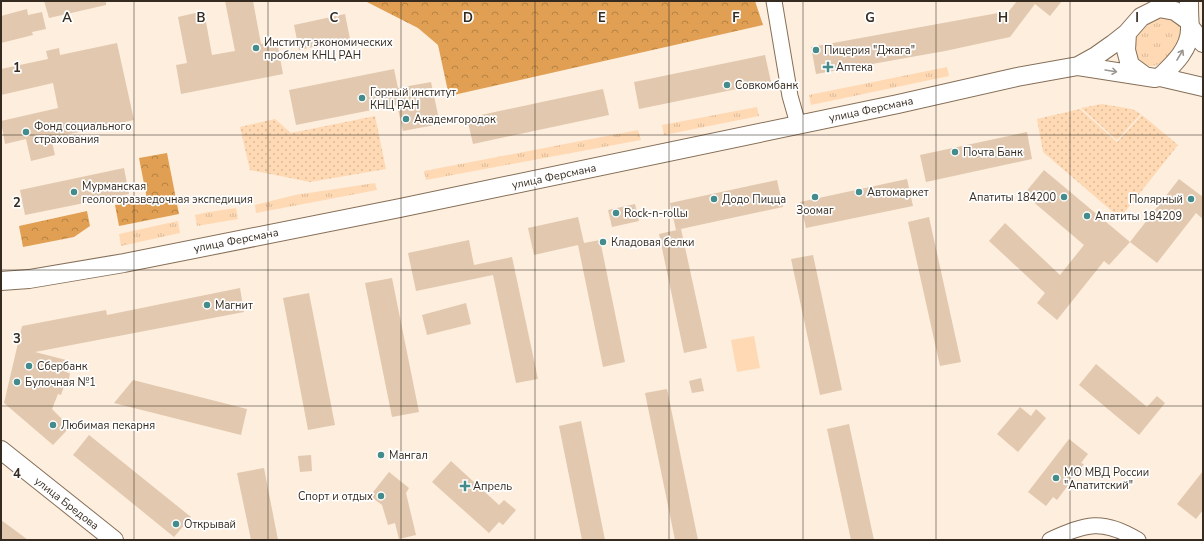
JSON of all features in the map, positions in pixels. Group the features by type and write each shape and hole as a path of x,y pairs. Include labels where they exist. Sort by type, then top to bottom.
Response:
{"street":[{"path":"774,1 790,96 798,124"},
{"path":"1151,1 1141,17 1127,33 1126,50 1130,65 1153,77 1181,57 1188,38 1190,24 1189,1"},
{"path":"1141,17 1159,8 1175,10 1190,24 1203,44"},
{"name":"улица Ферсмана","path":"1078,66 1096,56 1127,33"},
{"name":"улица Ферсмана","path":"1,281 29,279 124,263 518,184 1017,77 1078,66 1153,77 1203,87"},
{"name":"улица Ферсмана","path":"1,288 29,279"},
{"name":"улица Бредова","path":"1,450 114,540"},
{"path":"1050,540 1072,530 1092,526 1108,526 1123,531 1138,540"}],"green space":[{"path":"365,1 755,1 763,25 449,96 438,45 418,28"},
{"path":"1163,15 1181,23 1181,38 1179,43 1162,62 1153,66 1148,66 1143,64 1137,56 1135,50 1136,39 1141,31 1155,19"},
{"path":"947,67 949,76 811,105 809,95"},
{"path":"1102,104 1132,109 1141,114 1117,140 1081,108"},
{"path":"757,107 759,116 664,135 662,125"},
{"path":"1080,109 1117,142 1142,115 1178,145 1120,218 1043,152 1037,119"},
{"path":"375,116 386,169 310,182 250,170 240,127 275,119 291,133"},
{"path":"638,130 641,140 426,180 424,171"},
{"path":"167,153 179,214 119,226 115,205 147,199 139,158"},
{"path":"375,183 377,190 256,213 255,205 295,195"},
{"path":"236,208 238,219 197,226 195,215"},
{"path":"87,211 90,226 74,237 23,247 19,226"},
{"path":"178,221 180,233 121,246 119,234"},
{"path":"754,336 760,368 737,372 731,340"}],"building":[{"path":"44,1 106,1 106,5 49,18"},
{"name":"Институт экономических проблем КНЦ РАН","path":"225,1 253,1 261,44 277,41 283,74 181,94 176,65 187,63 178,17 204,11 212,55 235,51"},
{"path":"1017,1 1062,1 1050,16 1035,4 1010,37 945,51 816,74 811,47 1009,11"},
{"path":"27,9 28,15 42,12 46,29 32,32 33,35 1,43 1,16"},
{"path":"345,14 350,39 299,50 294,25"},
{"path":"117,43 134,120 51,138 55,155 31,161 26,139 5,144 1,121 58,108 53,83 1,95 1,69 48,59 46,51 59,48 60,55"},
{"path":"765,55 771,82 639,109 634,82"},
{"name":"Горный институт КНЦ РАН","path":"394,69 398,88 431,82 440,124 403,131 397,105 296,125 289,90"},
{"path":"603,89 609,115 473,144 467,118"},
{"path":"1027,132 1032,159 926,182 920,155"},
{"name":"Мурманская геологоразведочная экспедиция","path":"124,168 129,194 25,215 20,190"},
{"path":"1044,170 1130,242 1109,265 1104,261 1057,320 1037,303 1045,293 989,241 1005,223 1060,275 1084,245 1024,194"},
{"path":"907,179 913,206 806,228 800,202"},
{"path":"1179,179 1203,197 1203,219 1196,213 1157,263 1130,242"},
{"path":"777,180 783,207 676,230 670,203"},
{"path":"635,204 639,221 612,227 608,210"},
{"path":"578,217 584,243 600,240 625,362 603,367 578,245 534,255 528,228"},
{"path":"929,217 961,362 940,366 908,222"},
{"path":"681,229 707,348 684,353 659,234"},
{"path":"469,240 474,265 512,257 538,379 516,383 493,275 416,291 408,253"},
{"path":"813,255 842,390 820,395 791,259"},
{"path":"392,278 419,412 392,417 365,283"},
{"path":"240,288 244,312 35,352 70,361 67,373 70,373 68,384 65,383 61,395 58,394 52,409 70,427 53,445 4,403 22,326 106,310 107,315"},
{"path":"309,293 335,425 308,430 283,298"},
{"path":"466,303 471,324 427,335 422,315"},
{"name":"МО МВД России \"Апатитский\"","path":"1096,364 1147,407 1157,396 1165,403 1139,435 1079,385"},
{"path":"701,378 704,391 692,393 689,381"},
{"path":"133,380 247,409 241,435 114,403"},
{"path":"667,389 698,540 675,540 645,393"},
{"path":"1020,407 1031,416 1036,409 1046,418 1018,452 997,434"},
{"path":"581,421 605,540 582,540 559,426"},
{"path":"849,424 874,540 851,540 827,429"},
{"path":"89,435 191,517 174,537 73,455"},
{"name":"МО МВД России \"Апатитский\"","path":"1069,439 1088,454 1081,463 1084,464 1057,500 1053,497 1046,506 1028,492"},
{"path":"311,455 312,471 300,472 298,456"},
{"path":"451,461 499,505 504,500 516,510 503,525 499,522 489,533 432,482"},
{"path":"264,468 278,540 251,540 237,473"},
{"path":"1203,471 1203,510 1196,519 1177,504"},
{"path":"389,472 409,488 406,493 416,535 399,539 395,523 388,525 382,505 370,496"},
{"path":"1,520 12,528 28,540 1,540"}],"place":[{"name":"Институт экономических проблем КНЦ РАН","path":"256,48"},
{"name":"Пицерия \"Джага\"","path":"816,50"},
{"name":"Аптека","path":"828,67"},
{"name":"Совкомбанк","path":"727,85"},
{"name":"Горный институт КНЦ РАН","path":"362,98"},
{"name":"Академгородок","path":"406,119"},
{"name":"Фонд социального страхования","path":"26,132"},
{"name":"Почта Банк","path":"955,152"},
{"name":"Мурманская геологоразведочная экспедиция","path":"74,192"},
{"name":"Автомаркет","path":"859,192"},
{"name":"Зоомаг","path":"815,197"},
{"name":"Апатиты 184200","path":"1064,197"},
{"name":"Додо Пицца","path":"714,199"},
{"name":"Полярный","path":"1191,199"},
{"name":"Rock-n-rollы","path":"616,213"},
{"name":"Апатиты 184209","path":"1087,216"},
{"name":"Кладовая белки","path":"603,242"},
{"name":"Магнит","path":"207,305"},
{"name":"Сбербанк","path":"29,366"},
{"name":"Булочная №1","path":"17,382"},
{"name":"Любимая пекарня","path":"53,425"},
{"name":"Мангал","path":"381,455"},
{"name":"МО МВД России \"Апатитский\"","path":"1056,478"},
{"name":"Апрель","path":"465,486"},
{"name":"Спорт и отдых","path":"381,496"},
{"name":"Открывай","path":"176,524"}]}
